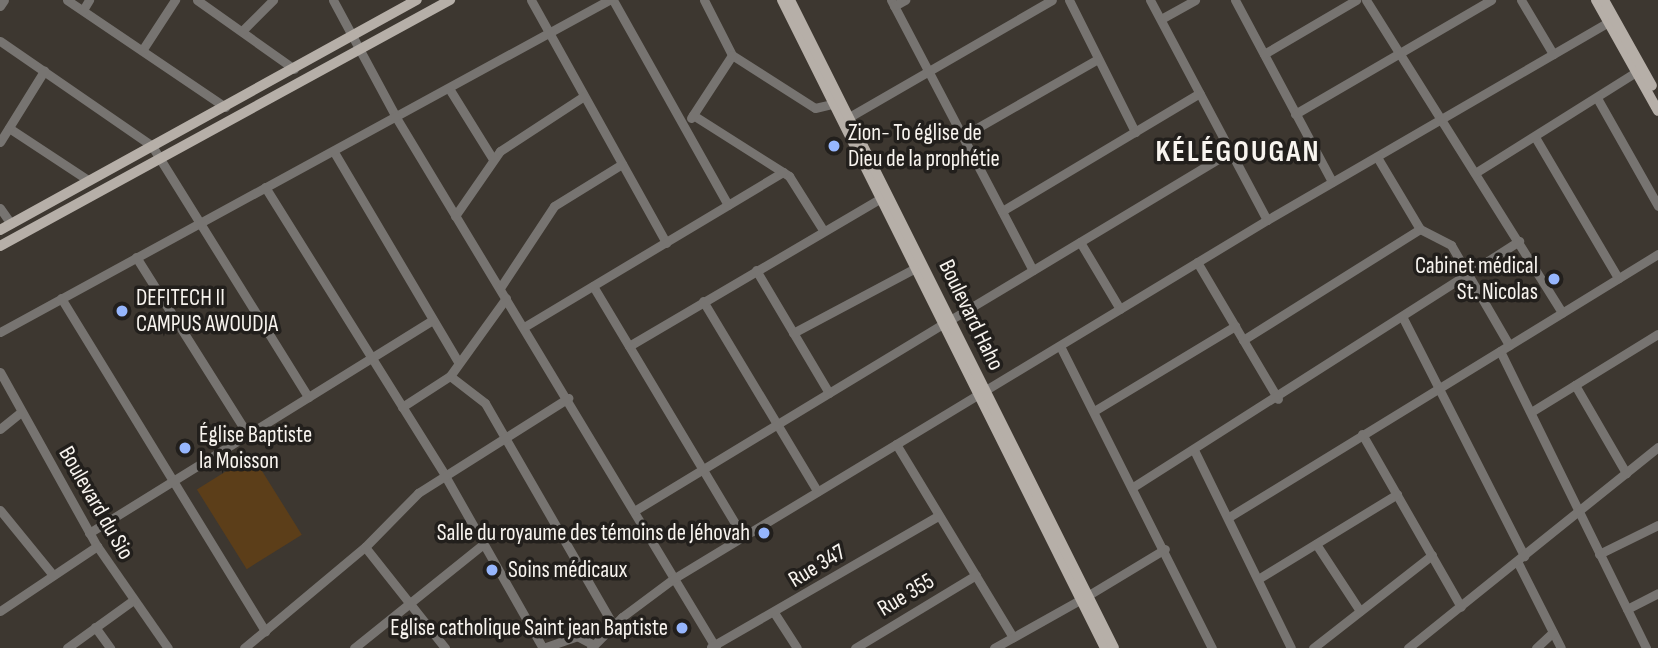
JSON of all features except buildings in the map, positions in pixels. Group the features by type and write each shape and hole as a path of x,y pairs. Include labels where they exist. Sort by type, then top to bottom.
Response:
{"main road":[{"path":"0,230 417,0"},
{"path":"0,246 450,0"},
{"name":"Boulevard Haho","path":"782,0 834,104 845,119"},
{"name":"Boulevard Haho","path":"790,0 845,119 983,394 1105,648"},
{"path":"1595,0 1658,111"},
{"path":"1604,0 1658,97"},
{"name":"Boulevard Haho","path":"1083,598 1114,648"}],"street":[{"path":"0,6 4,0"},
{"path":"67,0 225,107"},
{"path":"83,10 89,0"},
{"path":"143,49 175,0"},
{"path":"197,0 294,69"},
{"path":"242,32 273,0"},
{"path":"333,0 397,118 568,398 713,647"},
{"path":"531,0 666,243"},
{"path":"0,332 201,221 450,90 611,0 728,205"},
{"path":"704,0 732,55 815,108 834,104"},
{"path":"905,0 893,3 1033,270"},
{"path":"845,119 1052,0"},
{"path":"1069,0 1135,132"},
{"path":"1150,0 1267,220"},
{"path":"1161,19 1195,0"},
{"path":"1235,0 1332,182"},
{"path":"1264,54 1356,0"},
{"path":"1367,0 1438,122 1475,173 1562,313"},
{"path":"1295,114 1491,0"},
{"path":"1521,0 1553,54"},
{"path":"265,187 444,474 543,648 577,636 593,646 613,625 673,579 1267,220 1608,22"},
{"path":"0,41 152,146 308,397"},
{"path":"685,126 732,55"},
{"path":"963,136 1098,59"},
{"path":"0,142 44,71"},
{"path":"1475,173 1636,72"},
{"path":"450,90 493,159"},
{"path":"1002,211 1200,93"},
{"path":"455,216 493,159 584,96"},
{"path":"1597,98 1658,206"},
{"path":"693,115 783,172 823,230"},
{"path":"9,128 88,180"},
{"path":"1535,137 1618,278"},
{"path":"634,511 1231,151"},
{"path":"334,152 459,363"},
{"path":"1377,157 1420,229 1451,245 1471,274 1531,412 1646,648"},
{"path":"500,288 554,206 622,164"},
{"path":"524,327 783,172"},
{"path":"629,346 883,196"},
{"path":"0,208 11,224"},
{"path":"1243,340 1420,229"},
{"path":"1080,242 1120,309"},
{"path":"1133,487 1404,320 1519,242"},
{"path":"1229,517 1658,254"},
{"path":"136,257 248,435"},
{"path":"1197,262 1278,399"},
{"path":"793,333 919,265"},
{"path":"756,270 829,393"},
{"path":"593,286 743,537"},
{"path":"61,298 265,631"},
{"path":"402,407 450,376 506,298"},
{"path":"704,301 817,491"},
{"path":"89,533 432,320"},
{"path":"1404,320 1521,558 1561,648"},
{"path":"1094,411 1235,326"},
{"path":"1531,412 1658,334"},
{"path":"1060,346 1165,549 1212,648"},
{"name":"Boulevard du Sio","path":"0,372 89,533 132,601 168,648"},
{"path":"450,376 485,403 613,625"},
{"path":"1575,385 1626,473"},
{"path":"250,646 365,547 444,474 568,398"},
{"path":"0,429 21,412"},
{"path":"1362,434 1461,607"},
{"path":"896,444 1013,637"},
{"path":"1408,648 1658,447"},
{"path":"1194,450 1292,648"},
{"path":"1258,579 1397,494"},
{"path":"0,510 53,575"},
{"name":"Rue 347","path":"713,647 775,614 938,516"},
{"path":"1599,554 1658,525"},
{"path":"1316,544 1360,611"},
{"path":"354,648 482,545"},
{"path":"0,611 97,546"},
{"path":"365,547 446,648"},
{"path":"994,648 1165,549"},
{"path":"1312,648 1432,555"},
{"name":"Rue 355","path":"855,648 976,575"},
{"path":"1627,609 1658,593"},
{"path":"67,648 132,601"},
{"path":"775,614 797,648"},
{"path":"95,627 110,648"},
{"path":"1536,648 1553,632"}],"shaded area":[{"path":"252,455 302,535 247,569 197,489"}],"place":[{"name":"Zion- To église de Dieu de la prophétie","path":"834,146"},
{"name":"Cabinet médical St. Nicolas","path":"1554,279"},
{"name":"DEFITECH II CAMPUS AWOUDJA","path":"122,311"},
{"name":"Église Baptiste la Moisson","path":"185,448"},
{"name":"Salle du royaume des témoins de Jéhovah","path":"764,533"},
{"name":"Soins médicaux","path":"492,570"},
{"name":"Eglise catholique Saint jean Baptiste","path":"682,628"}],"district":[{"name":"KÉLÉGOUGAN","path":"1238,152"}]}
